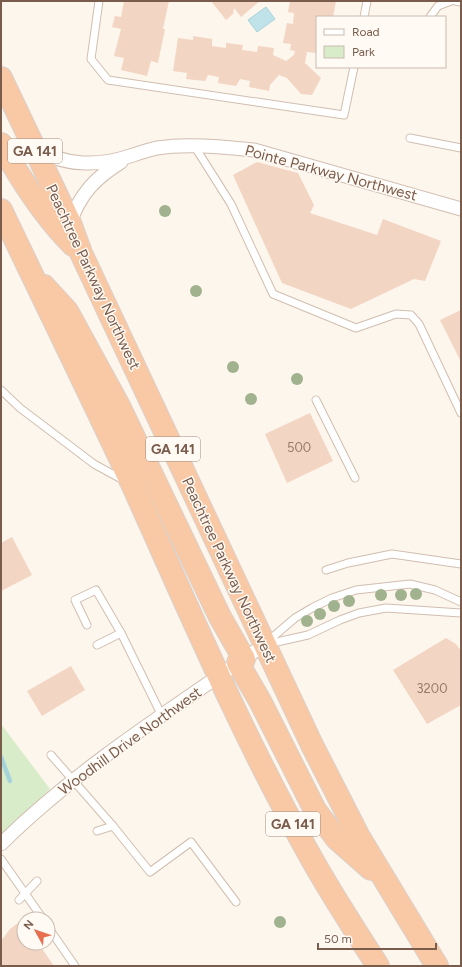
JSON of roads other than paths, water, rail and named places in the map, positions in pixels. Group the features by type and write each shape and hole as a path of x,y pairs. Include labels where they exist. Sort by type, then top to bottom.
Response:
{"highway":[{"name":"Peachtree Parkway Northwest","path":"1,78 70,223 81,253 264,645 337,795 383,878 438,965"},
{"path":"1,144 41,209 81,253"},
{"name":"GA 141","path":"1,210 132,484 219,676 277,796 348,920 378,966"},
{"path":"30,270 68,311 119,406 260,701 315,810 337,839 383,878"}],"street":[{"name":"Pointe Parkway Northwest","path":"31,143 46,155 67,162 84,163 104,162 156,148 224,147 254,150 461,209"},
{"name":"Pointe Parkway Northwest","path":"70,223 75,209 94,182 109,169 129,156"},
{"name":"Woodhill Drive Northwest","path":"1,844 19,826 73,780 264,645"}],"lane":[{"path":"99,1 91,59 108,80 344,115 354,68"},
{"path":"364,16 367,1"},
{"path":"431,16 438,6 451,1"},
{"path":"454,1 461,2"},
{"path":"410,138 461,148"},
{"path":"195,147 231,204 273,294 356,328 396,314 411,315 419,324 461,414"},
{"path":"1,390 20,408 94,464 132,484"},
{"path":"316,400 355,478"},
{"path":"326,570 348,563 392,554 461,564"},
{"path":"264,645 295,618 332,598 356,590 410,584 435,590 461,602"},
{"path":"87,625 75,600 96,590 121,633 162,716"},
{"path":"264,645 308,635 359,613 386,608 461,614"},
{"path":"97,645 121,633"},
{"path":"51,755 113,826 150,872 191,842 236,902"},
{"path":"96,831 113,826"},
{"path":"1,860 37,911"},
{"path":"19,900 37,881"},
{"path":"56,939 75,966"}],"water":[{"path":"266,7 275,19 257,32 248,20"}],"waterway":[{"path":"1,757 10,781"}]}
